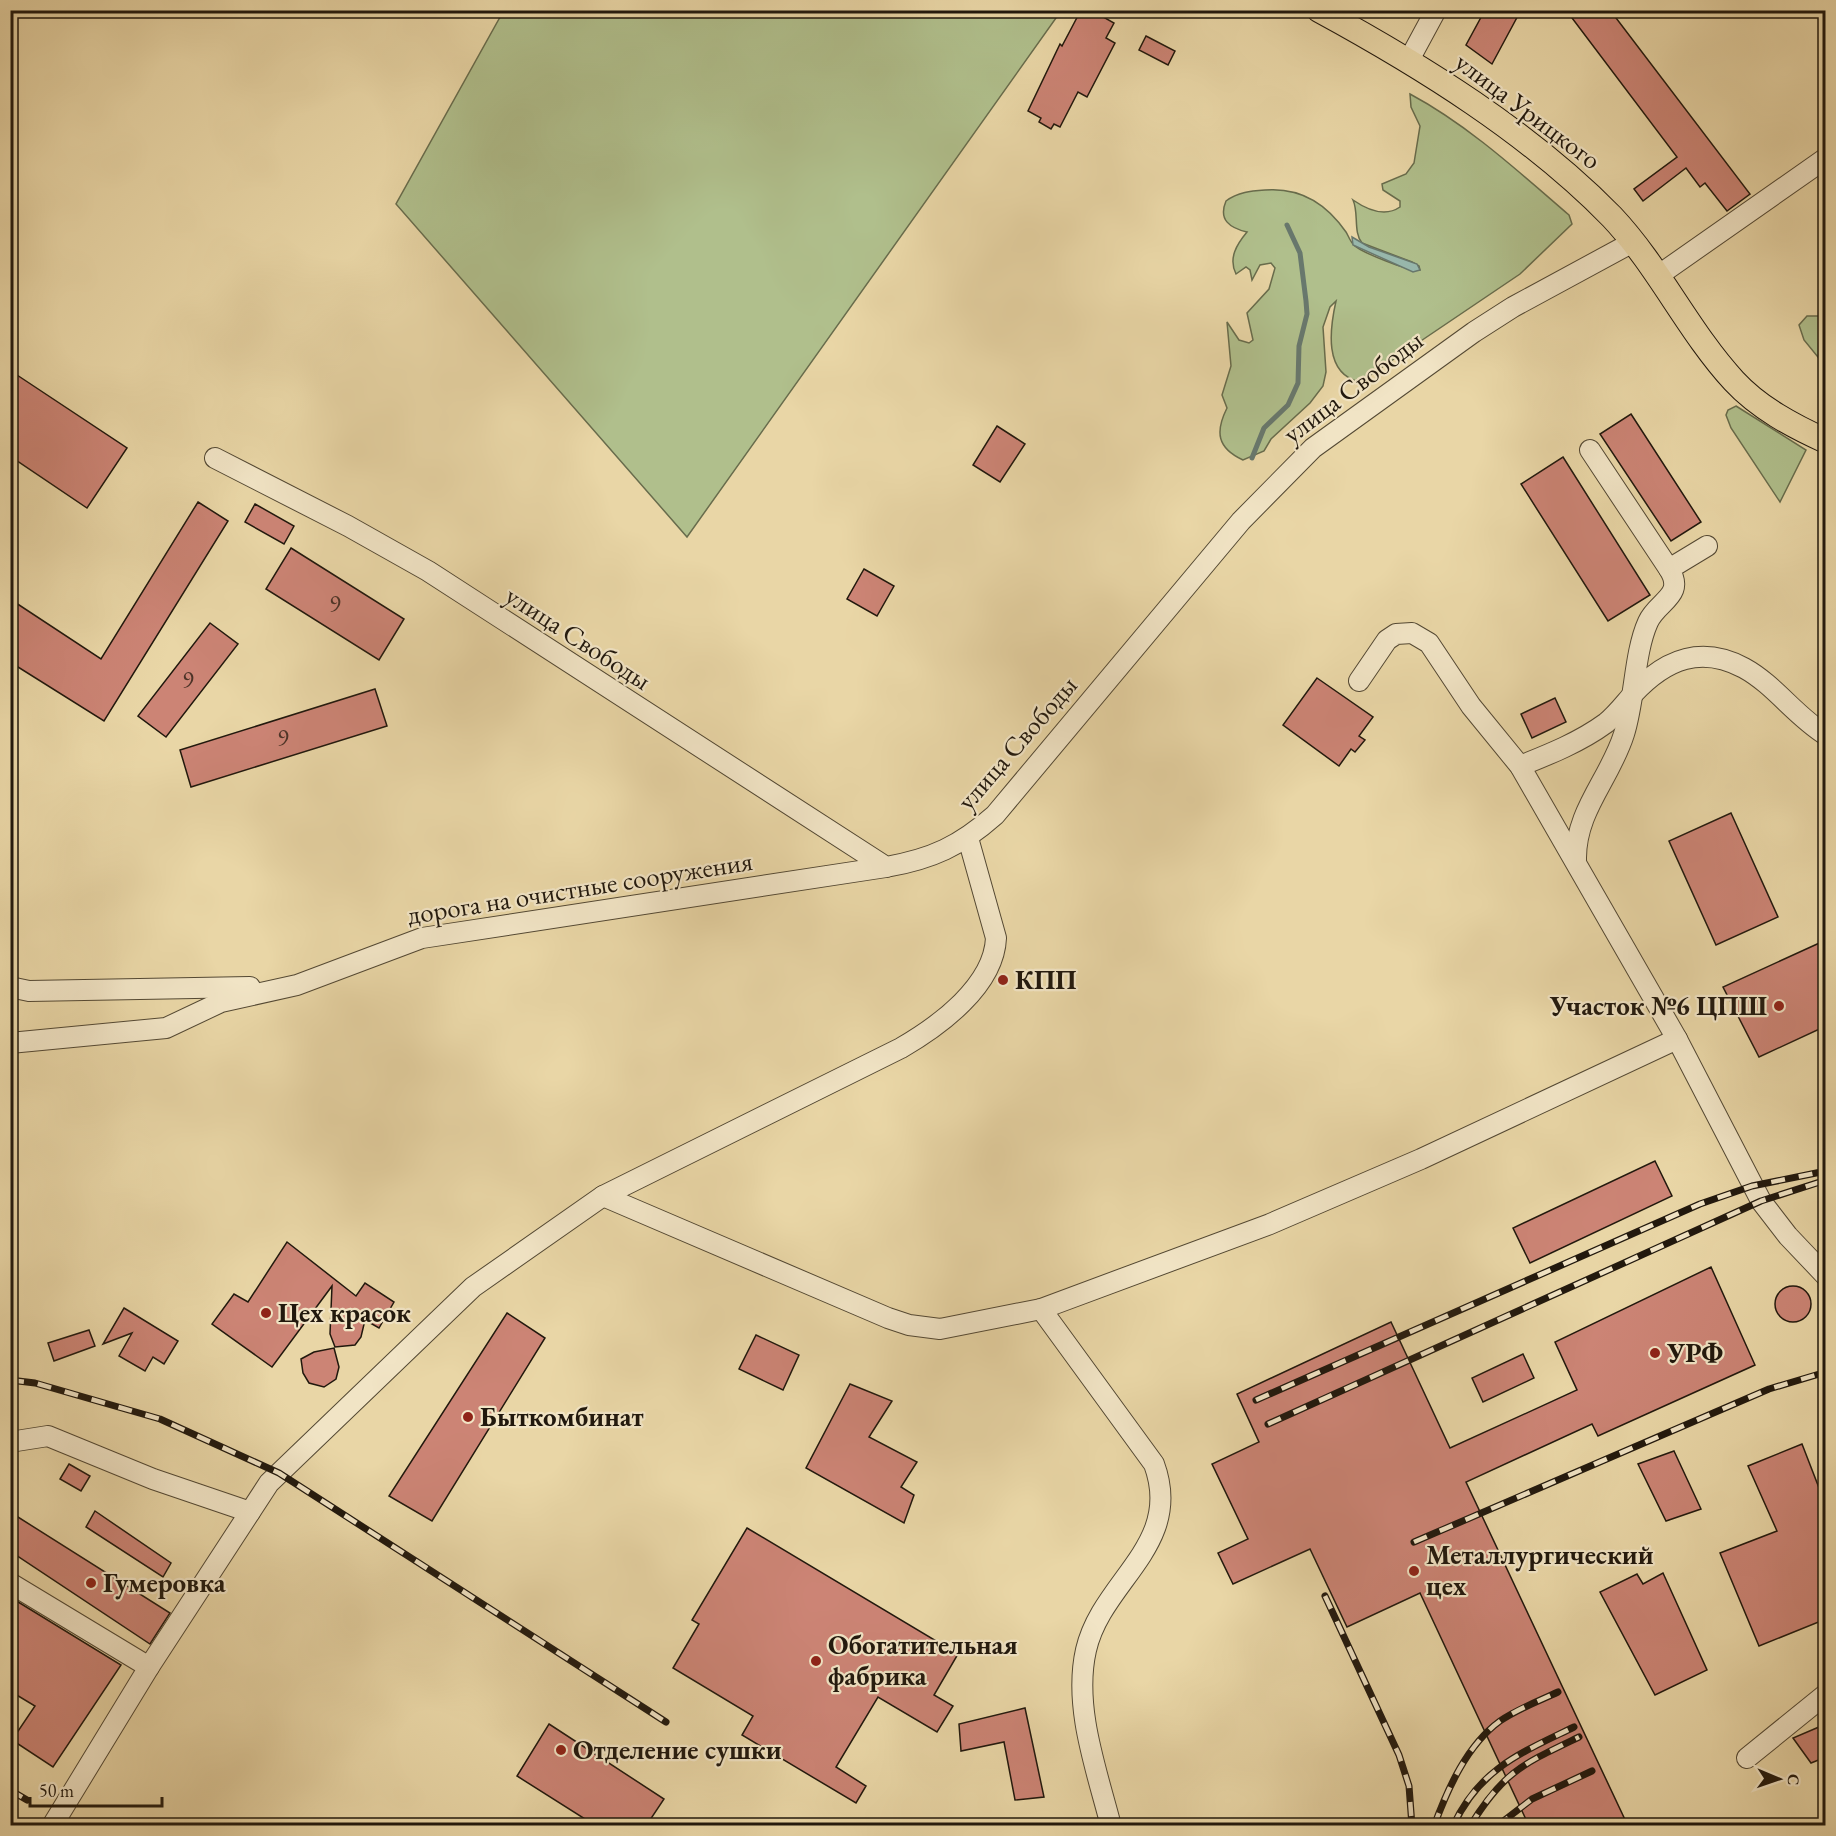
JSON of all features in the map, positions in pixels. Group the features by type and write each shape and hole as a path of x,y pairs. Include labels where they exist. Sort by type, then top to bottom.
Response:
{"main road":[{"name":"улица Урицкого","path":"1319,10 1409,60 1555,164 1579,184 1634,242 1659,274 1712,355 1736,382 1775,414 1826,441"}],"street":[{"path":"1409,60 1436,10"},
{"path":"1659,274 1826,158"},
{"name":"улица Свободы","path":"215,458 348,526 428,571 886,867 931,857 968,838 995,815 1241,521 1276,482 1313,448 1474,332 1513,307 1634,242"},
{"path":"1576,860 1575,839 1581,820 1617,752 1635,692 1648,623 1667,601 1675,585 1669,569 1590,450"},
{"path":"1669,569 1707,546"},
{"path":"1359,681 1388,640 1403,632 1419,636 1429,643 1471,706 1520,766 1576,860 1677,1039 1761,1201 1788,1236 1826,1276"},
{"path":"1520,766 1563,748 1606,722 1662,667 1675,661 1702,657 1729,661 1760,679 1814,728 1826,735"},
{"path":"52,1826 149,1667 269,1483 473,1287 603,1196 901,1047 945,1019 982,976 995,947 993,928 968,838"},
{"name":"дорога на очистные сооружения","path":"10,1043 166,1028 221,1002 297,985 422,938 886,867"},
{"path":"10,987 39,991 183,990 297,985"},
{"path":"603,1196 828,1293 909,1325 927,1329 957,1327 1041,1309 1279,1220 1421,1159 1677,1039"},
{"path":"1041,1309 1154,1464 1161,1488 1159,1519 1154,1533 1104,1610 1086,1650 1084,1705 1090,1743 1111,1826"},
{"path":"10,1442 48,1436 153,1479 250,1512"},
{"path":"10,1583 149,1667"},
{"path":"1747,1758 1826,1694"}],"green space":[{"path":"504,10 1061,11 687,537 396,204"},
{"path":"1410,94 1452,120 1492,150 1569,215 1572,224 1520,274 1360,382 1348,377 1340,370 1335,360 1331,336 1336,301 1330,307 1323,327 1326,372 1323,386 1310,403 1271,439 1264,451 1243,460 1223,445 1220,432 1227,408 1222,395 1231,366 1227,322 1239,340 1249,343 1253,340 1247,313 1269,289 1275,268 1271,263 1260,265 1252,280 1250,270 1246,267 1236,274 1233,257 1237,246 1247,232 1227,222 1224,213 1226,201 1240,194 1260,190 1290,191 1301,194 1330,213 1357,247 1396,265 1420,270 1419,266 1412,262 1362,243 1359,239 1353,200 1375,211 1388,212 1400,207 1400,201 1383,190 1382,184 1406,174 1414,163 1420,126 1411,107"},
{"path":"1807,316 1825,316 1825,362 1822,362 1804,340 1799,325"},
{"path":"1736,406 1806,450 1780,502 1731,428 1726,415 1728,410"}],"water":[{"path":"1352,237 1369,247 1417,264 1420,270 1413,272 1353,245"}],"building":[{"path":"1081,10 1091,10 1114,23 1106,38 1115,43 1087,97 1078,92 1060,127 1054,124 1051,129 1039,122 1041,118 1028,111 1060,44 1062,46"},
{"path":"1485,10 1521,10 1492,64 1466,45"},
{"path":"1566,10 1610,10 1750,194 1727,211 1705,183 1700,187 1686,168 1643,201 1634,189 1677,157"},
{"path":"1146,36 1175,51 1168,65 1139,50"},
{"path":"17,375 127,448 87,508 10,456 10,385"},
{"path":"1631,414 1701,522 1671,541 1600,434"},
{"path":"997,426 1025,444 1000,482 973,465"},
{"path":"1563,457 1650,595 1608,621 1521,484"},
{"path":"198,502 228,521 104,721 10,662 10,599 101,659"},
{"path":"255,504 294,526 284,544 245,522"},
{"path":"291,548 404,619 379,660 266,589"},
{"path":"864,569 894,586 877,616 847,599"},
{"path":"210,623 238,644 166,737 138,716"},
{"path":"1317,678 1373,717 1359,736 1365,740 1355,752 1351,749 1339,766 1283,725"},
{"path":"375,689 387,726 191,787 180,750"},
{"path":"1555,698 1566,722 1532,738 1521,714"},
{"path":"1731,813 1778,917 1716,945 1669,841"},
{"name":"Участок №6 ЦПШ","path":"1826,940 1826,1026 1759,1057 1723,987"},
{"path":"1655,1161 1672,1196 1530,1263 1513,1228"},
{"name":"Цех красок","path":"287,1242 356,1296 365,1283 394,1302 379,1328 365,1320 361,1337 355,1345 335,1347 330,1334 332,1286 272,1367 212,1324 234,1294 248,1302"},
{"name":"Металлургический цех","path":"1711,1267 1755,1365 1598,1436 1592,1424 1466,1482 1628,1826 1529,1826 1420,1593 1347,1627 1310,1549 1233,1584 1218,1553 1248,1539 1212,1464 1259,1442 1237,1394 1391,1322 1450,1448 1577,1390 1555,1342"},
{"path":"1793,1286 1806,1291 1811,1304 1806,1317 1793,1322 1780,1317 1775,1304 1780,1291"},
{"path":"124,1308 178,1341 164,1364 153,1357 145,1371 119,1356 132,1333 103,1344"},
{"name":"Быткомбинат","path":"507,1313 545,1338 432,1521 389,1496"},
{"path":"89,1330 95,1346 54,1361 48,1343"},
{"path":"756,1335 799,1355 783,1390 739,1369"},
{"path":"334,1348 339,1367 336,1379 324,1387 309,1383 303,1373 301,1359 314,1352"},
{"path":"1523,1354 1534,1378 1483,1402 1472,1378"},
{"path":"850,1384 892,1401 869,1437 917,1462 901,1487 914,1495 904,1523 806,1468"},
{"path":"1802,1444 1826,1506 1826,1619 1759,1646 1720,1553 1777,1531 1748,1466"},
{"path":"1674,1451 1701,1509 1666,1521 1638,1464"},
{"path":"69,1464 90,1476 81,1491 60,1479"},
{"path":"95,1511 171,1563 163,1577 86,1527"},
{"name":"Гумеровка","path":"10,1512 170,1613 150,1644 10,1551"},
{"name":"Обогатительная фабрика","path":"747,1528 958,1654 934,1695 953,1706 937,1732 878,1697 836,1767 866,1786 856,1803 742,1735 753,1716 673,1668 699,1624 692,1620"},
{"path":"1663,1573 1707,1670 1655,1695 1600,1592 1637,1574 1643,1584"},
{"path":"10,1597 121,1665 53,1767 12,1740 35,1706 10,1691"},
{"path":"1025,1708 1044,1797 1015,1800 1004,1742 961,1751 959,1724"},
{"name":"Отделение сушки","path":"549,1724 664,1799 646,1826 596,1826 517,1776"},
{"path":"1826,1724 1826,1757 1811,1763 1793,1738"}],"waterway":[{"path":"1252,458 1264,428 1288,405 1298,383 1299,346 1307,314 1300,253 1287,225"}],"railway":[{"path":"1256,1400 1700,1204 1752,1186 1826,1171"},
{"path":"1268,1424 1761,1201 1826,1180"},
{"path":"1414,1542 1769,1389 1826,1372"},
{"path":"10,1380 35,1383 160,1419 279,1473 666,1722"},
{"path":"1325,1596 1399,1755 1409,1786 1412,1826"},
{"path":"1434,1826 1452,1782 1468,1755 1488,1731 1521,1709 1558,1692"},
{"path":"1453,1826 1464,1806 1489,1776 1520,1754 1574,1727"},
{"path":"1470,1826 1482,1807 1516,1771 1579,1737"},
{"path":"1497,1826 1532,1799 1592,1771"},
{"path":"10,1790 27,1800"}],"place":[{"name":"КПП","path":"1003,980"},
{"name":"Участок №6 ЦПШ","path":"1779,1006"},
{"name":"Цех красок","path":"266,1313"},
{"name":"УРФ","path":"1655,1353"},
{"name":"Быткомбинат","path":"468,1417"},
{"name":"Металлургический цех","path":"1414,1571"},
{"name":"Гумеровка","path":"91,1583"},
{"name":"Обогатительная фабрика","path":"816,1661"},
{"name":"Отделение сушки","path":"561,1750"}]}
